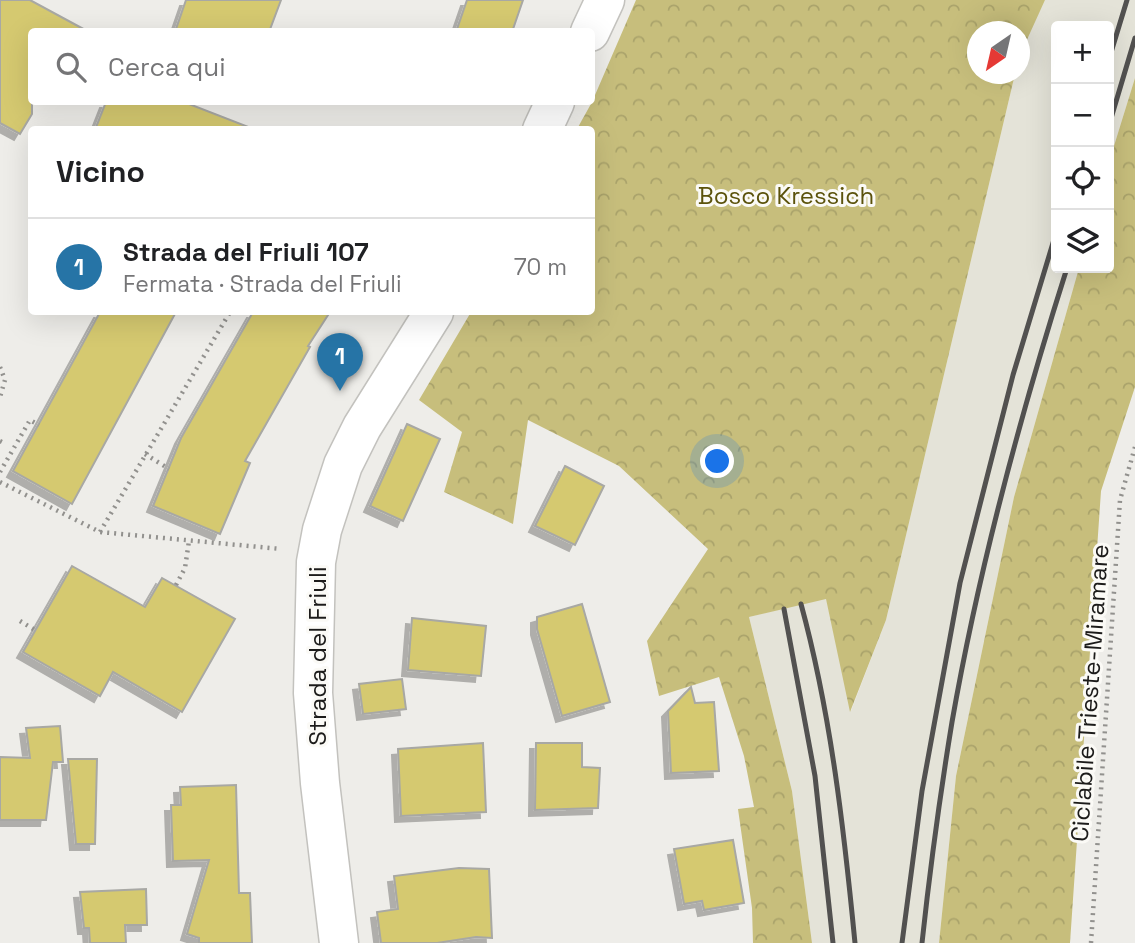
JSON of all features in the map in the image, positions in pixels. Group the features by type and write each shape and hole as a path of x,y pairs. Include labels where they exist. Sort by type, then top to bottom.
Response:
{"main road":[{"path":"592,28 605,0"},
{"path":"544,126 554,105"},
{"name":"Strada del Friuli","path":"339,943 320,783 313,692 316,562 322,530 343,465 362,427 431,315"}],"path":[{"path":"100,531 228,315"},
{"path":"0,367 5,380 0,397"},
{"path":"0,472 30,419 39,425"},
{"name":"Ciclabile Trieste-Miramare","path":"1091,943 1119,500 1135,447"},
{"path":"145,454 169,468"},
{"path":"0,482 100,531 281,549"},
{"path":"176,585 185,568 189,541"},
{"path":"20,621 35,630"}],"shaded area":[{"path":"1045,0 1135,0 1135,78 1114,146 1114,21 1051,21 1051,273 1078,273 1014,497 956,776 939,943 812,943 792,791 749,617 826,598 851,711 886,620 1013,84 1030,84 1030,31"}],"green space":[{"name":"Bosco Kressich","path":"636,0 1045,0 1030,33 1030,21 967,21 967,84 1013,84 886,620 850,712 826,599 749,617 792,791 812,943 753,943 752,908 738,809 754,807 744,756 719,677 659,696 647,641 708,549 619,466 528,420 513,524 444,492 462,432 419,400 469,315 595,315 595,126 579,126 590,105 595,105 595,95"},
{"path":"1135,78 1135,387 1101,491 1070,943 939,943 956,776 1014,497 1078,273 1114,273 1114,146"}],"building":[{"path":"0,0 30,0 82,28 28,28 28,105 32,105 32,114 20,134 0,123"},
{"path":"186,0 281,0 270,28 176,28"},
{"path":"467,0 523,0 513,28 457,28"},
{"path":"105,105 192,105 246,126 97,126"},
{"path":"98,315 174,315 72,504 13,471"},
{"path":"251,315 328,315 308,346 310,347 245,461 250,463 220,534 153,506 181,438"},
{"path":"407,424 440,439 403,521 370,506"},
{"path":"565,466 604,486 575,545 535,526"},
{"path":"72,566 145,607 162,578 235,619 182,712 113,672 100,696 23,652"},
{"path":"582,604 610,702 562,716 537,629 537,617"},
{"path":"412,618 486,626 481,676 408,670"},
{"path":"402,679 406,709 363,714 359,684"},
{"path":"691,687 695,703 714,702 719,771 671,773 668,711"},
{"path":"60,726 63,762 53,762 46,820 0,820 0,757 30,758 26,728"},
{"path":"483,743 486,812 401,816 398,749"},
{"path":"536,743 582,743 582,767 600,768 598,808 535,810"},
{"path":"68,759 97,759 95,844 76,844"},
{"path":"236,785 239,893 250,893 252,943 199,943 199,938 187,934 209,860 173,861 171,805 181,805 180,787"},
{"path":"733,840 744,903 704,910 702,901 684,904 674,849"},
{"path":"459,868 489,869 492,938 476,937 437,943 381,943 377,912 398,909 394,876"},
{"path":"146,889 147,925 125,925 126,943 90,943 89,928 84,928 80,892"}],"railway":[{"path":"1114,43 1127,0"},
{"path":"1114,108 1135,38"},
{"path":"902,943 922,791 960,583 1013,375 1051,250"},
{"path":"922,943 948,749 975,607 1017,436 1065,273"},
{"path":"801,604 821,687 828,730 841,815 855,943"},
{"path":"784,609 815,776 833,943"}],"place":[{"name":"Strada del Friuli 107","path":"340,391"}]}
